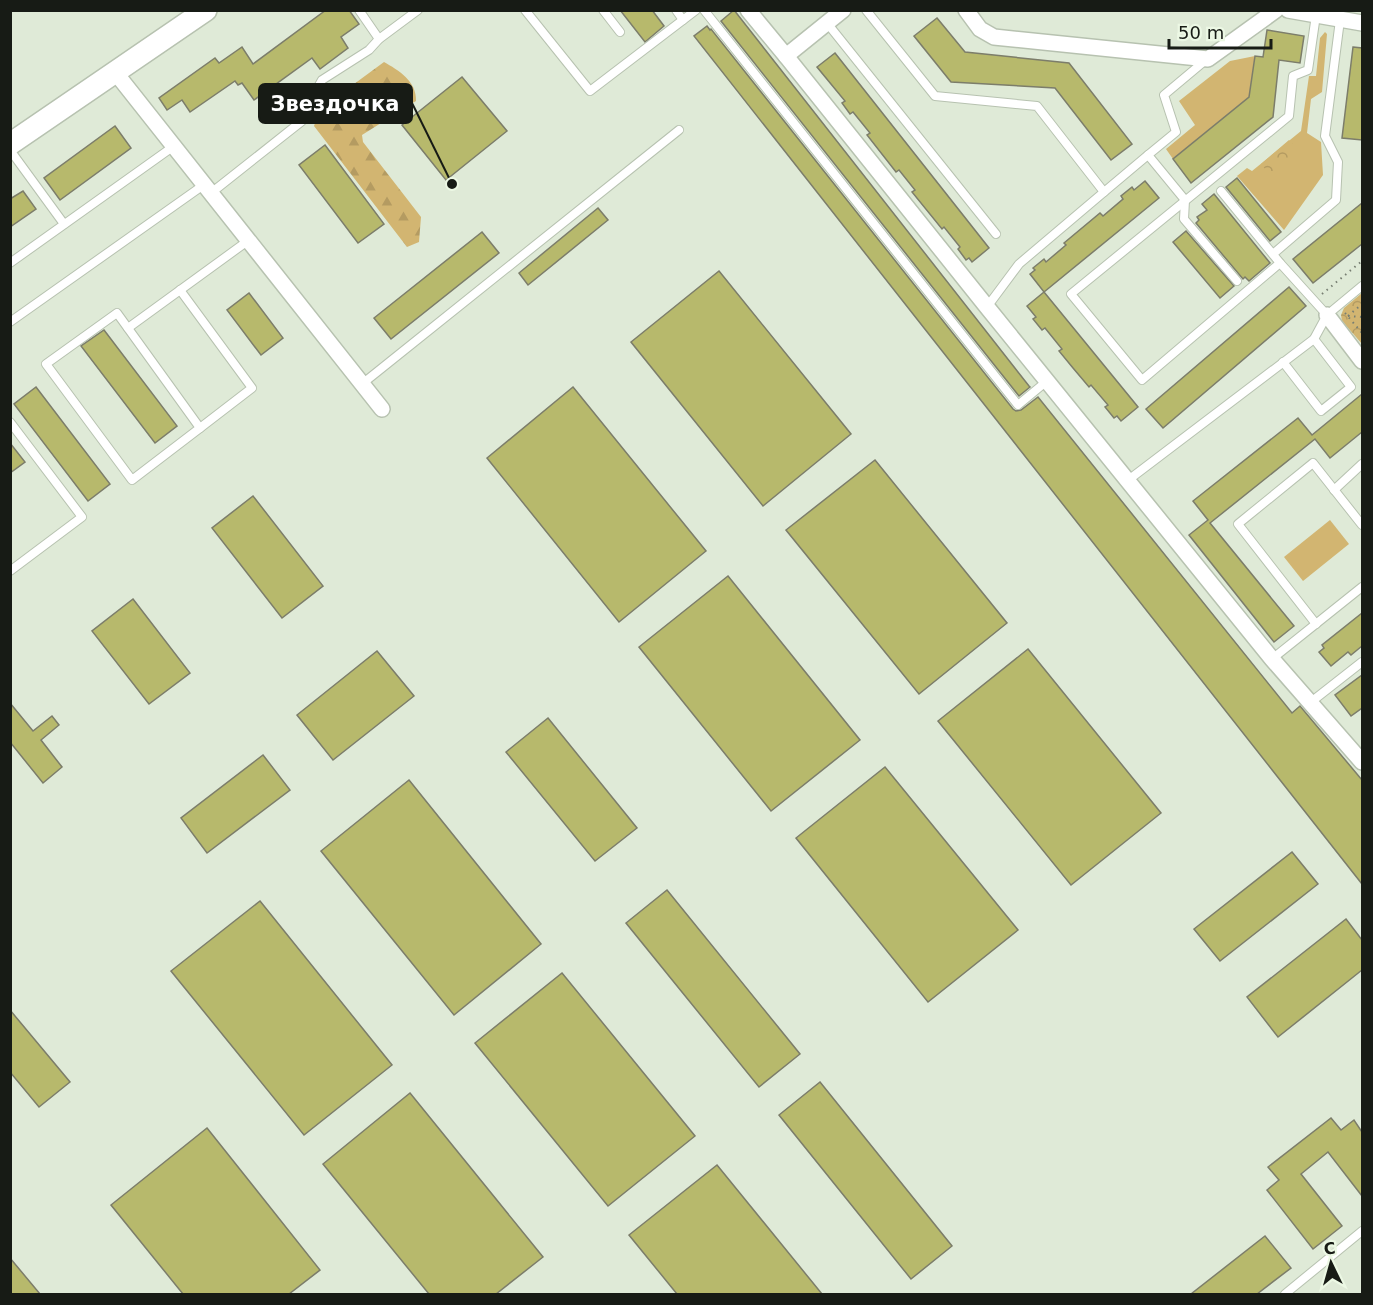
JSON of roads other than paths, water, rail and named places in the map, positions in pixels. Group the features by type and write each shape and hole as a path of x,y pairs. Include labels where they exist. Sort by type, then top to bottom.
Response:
{"street":[{"path":"10,144 206,10"},
{"path":"748,10 1272,659 1362,762"},
{"path":"786,56 843,10"},
{"path":"966,10 981,29 994,37 1208,58 1276,10"},
{"path":"1288,10 1362,23"},
{"path":"115,72 382,409"},
{"path":"1328,315 1362,361"}],"lane":[{"path":"359,10 379,39"},
{"path":"10,322 208,188 302,121 305,110 322,80 369,50 379,39 418,10"},
{"path":"525,10 590,91 696,10"},
{"path":"603,10 620,32"},
{"path":"676,10 683,20"},
{"path":"704,10 1018,405 1047,381"},
{"path":"866,10 935,96 1037,106 1104,192"},
{"path":"1280,263 1142,381 1071,294 1289,116 1293,76 1308,70 1316,15"},
{"path":"1272,254 1336,200 1338,162 1325,136 1340,20"},
{"path":"827,23 996,234"},
{"path":"987,307 1019,264 1176,132 1164,95 1208,58"},
{"path":"362,384 679,130"},
{"path":"10,263 174,146"},
{"path":"10,150 64,224"},
{"path":"1148,155 1185,200 1184,219 1237,281"},
{"path":"1221,191 1272,254 1328,315"},
{"path":"128,328 249,240"},
{"path":"1127,481 1314,339 1328,315 1362,285"},
{"path":"180,290 252,388 200,428 132,480 46,364 117,313 200,428"},
{"path":"1283,362 1322,411 1351,387 1314,339"},
{"path":"10,422 82,517 10,572"},
{"path":"1316,624 1238,524 1313,463 1362,525"},
{"path":"1334,490 1362,464"},
{"path":"1272,659 1362,587"},
{"path":"1311,702 1362,662"},
{"path":"1285,1294 1362,1231"}],"place":[{"name":"Звездочка","path":"452,184"}]}
